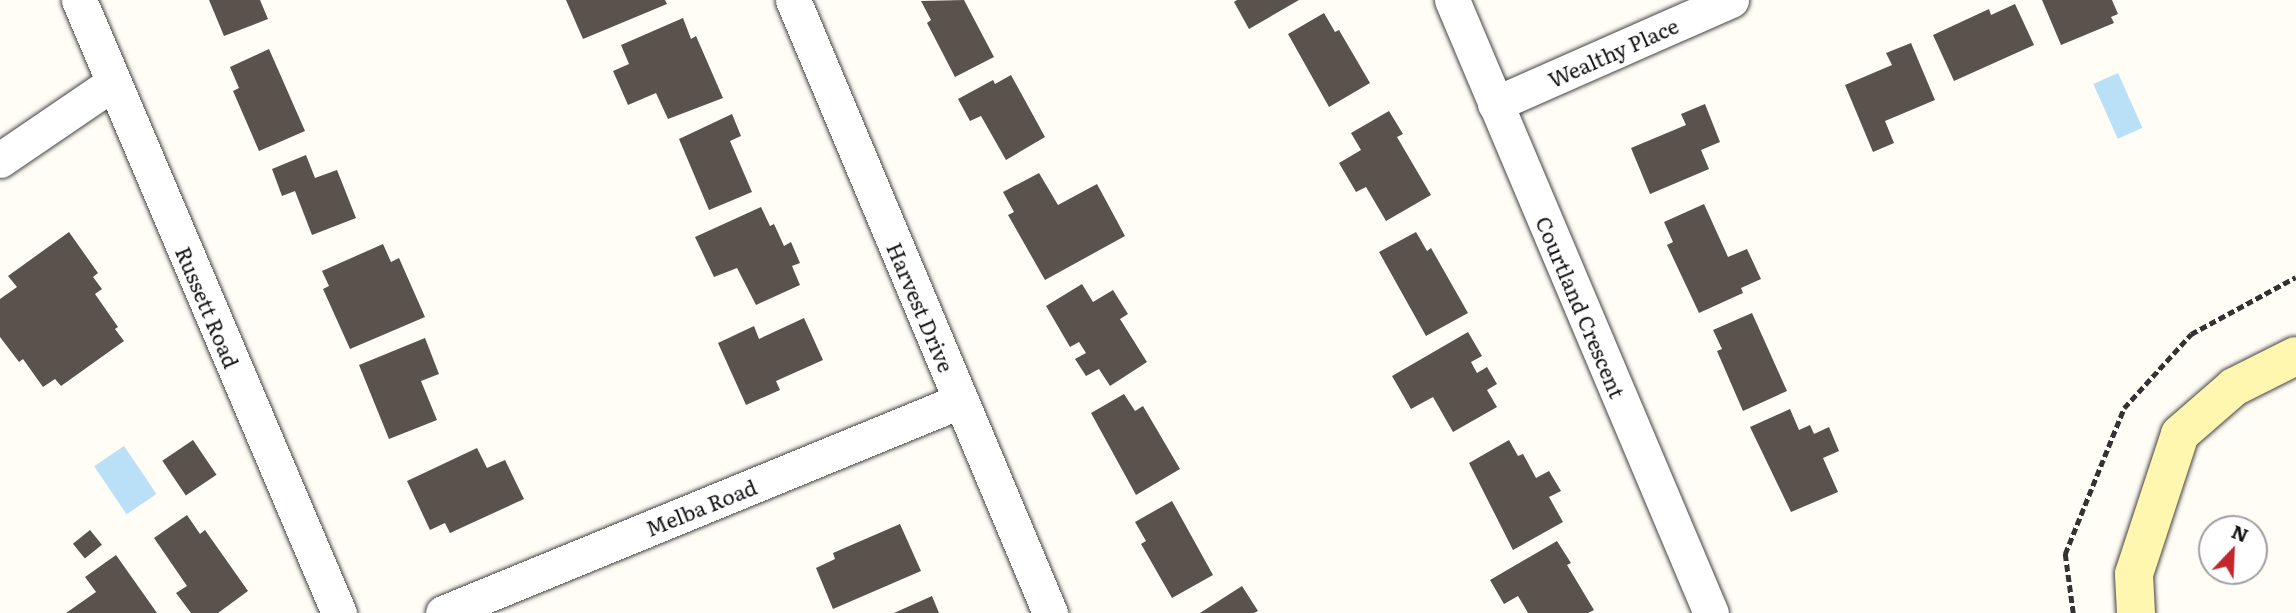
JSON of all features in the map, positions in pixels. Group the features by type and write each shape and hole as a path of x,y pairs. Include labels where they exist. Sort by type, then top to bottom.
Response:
{"main road":[{"path":"2136,613 2134,574 2180,434 2234,387 2296,356"}],"street":[{"name":"Russett Road","path":"79,0 339,613"},
{"name":"Harvest Drive","path":"793,0 1050,613"},
{"name":"Courtland Crescent","path":"1452,0 1712,613"},
{"name":"Wealthy Place","path":"1495,104 1731,0"},
{"path":"0,160 113,83"},
{"name":"Melba Road","path":"443,613 960,401"}],"water":[{"path":"2118,73 2142,128 2118,139 2093,84"},
{"path":"124,446 156,494 127,514 94,466"}],"building":[{"path":"209,0 260,0 268,19 224,36"},
{"path":"566,0 665,0 667,4 583,39"},
{"path":"964,0 994,57 955,77 927,23 931,20 921,1"},
{"path":"1299,0 1249,29 1234,2"},
{"path":"2042,0 2112,0 2118,14 2111,17 2114,23 2061,45"},
{"path":"2015,4 2034,45 1954,81 1933,35 1989,9 1991,15"},
{"path":"1324,13 1335,32 1339,30 1370,83 1329,107 1288,34"},
{"path":"683,18 691,39 696,36 723,98 668,119 656,93 628,105 613,71 629,64 621,45"},
{"path":"1911,43 1935,100 1885,121 1894,143 1873,152 1845,85 1892,65 1886,53"},
{"path":"269,49 305,131 259,151 233,91 239,88 230,67"},
{"path":"1011,75 1045,137 1006,160 981,116 970,121 958,99 993,80 995,84"},
{"path":"1705,104 1720,142 1701,150 1709,169 1650,194 1631,148 1686,125 1681,114"},
{"path":"1389,111 1403,134 1397,137 1431,195 1386,221 1366,187 1356,192 1339,163 1361,150 1351,133"},
{"path":"732,114 741,136 730,141 752,192 709,210 679,139"},
{"path":"306,155 315,178 337,170 356,218 312,235 295,191 282,196 272,169"},
{"path":"1039,173 1058,205 1097,184 1125,236 1045,280 1008,215 1014,212 1003,192"},
{"path":"1704,204 1728,257 1747,249 1761,279 1741,288 1743,293 1699,313 1667,245 1673,242 1664,222"},
{"path":"761,207 770,226 774,224 784,246 791,242 800,263 792,266 800,285 756,305 737,268 714,277 695,237"},
{"path":"69,232 98,273 93,277 102,289 95,294 118,327 115,329 124,341 61,386 55,379 43,387 23,359 19,362 0,337 0,299 17,287 8,276"},
{"path":"1416,232 1427,251 1431,248 1468,313 1426,336 1379,252"},
{"path":"383,244 391,262 399,258 425,317 350,349 323,289 329,286 322,271"},
{"path":"1082,284 1093,302 1113,290 1128,314 1120,319 1147,362 1110,386 1099,369 1086,376 1075,359 1086,353 1079,342 1070,347 1046,306"},
{"path":"1752,313 1787,391 1743,411 1717,351 1722,349 1713,330"},
{"path":"804,318 823,360 776,381 780,390 746,405 718,343 754,326 759,339"},
{"path":"1468,332 1482,356 1471,362 1477,373 1487,367 1497,384 1487,390 1497,407 1453,432 1433,397 1411,409 1392,376"},
{"path":"425,338 439,374 421,381 437,420 389,439 359,365"},
{"path":"1124,394 1135,411 1143,406 1180,469 1136,495 1091,413"},
{"path":"1790,409 1799,430 1810,425 1814,434 1829,427 1839,451 1823,458 1838,492 1791,512 1750,427"},
{"path":"193,440 216,475 186,496 162,461"},
{"path":"1509,440 1518,456 1523,454 1536,478 1549,471 1561,491 1549,497 1563,522 1513,550 1469,463"},
{"path":"477,448 487,468 505,460 524,499 450,533 445,523 430,530 407,481"},
{"path":"1172,501 1213,575 1172,598 1141,544 1146,541 1135,522"},
{"path":"187,515 200,534 205,530 248,591 218,613 191,613 176,593 187,586 154,538"},
{"path":"900,524 921,571 833,609 816,568 835,559 833,553"},
{"path":"90,530 102,545 85,559 73,544"},
{"path":"1557,541 1571,563 1567,565 1594,610 1588,613 1528,613 1518,596 1504,604 1490,580"},
{"path":"116,555 157,613 66,613 96,592 85,577"},
{"path":"1242,586 1258,611 1200,613"},
{"path":"932,596 939,613 894,613"}]}
